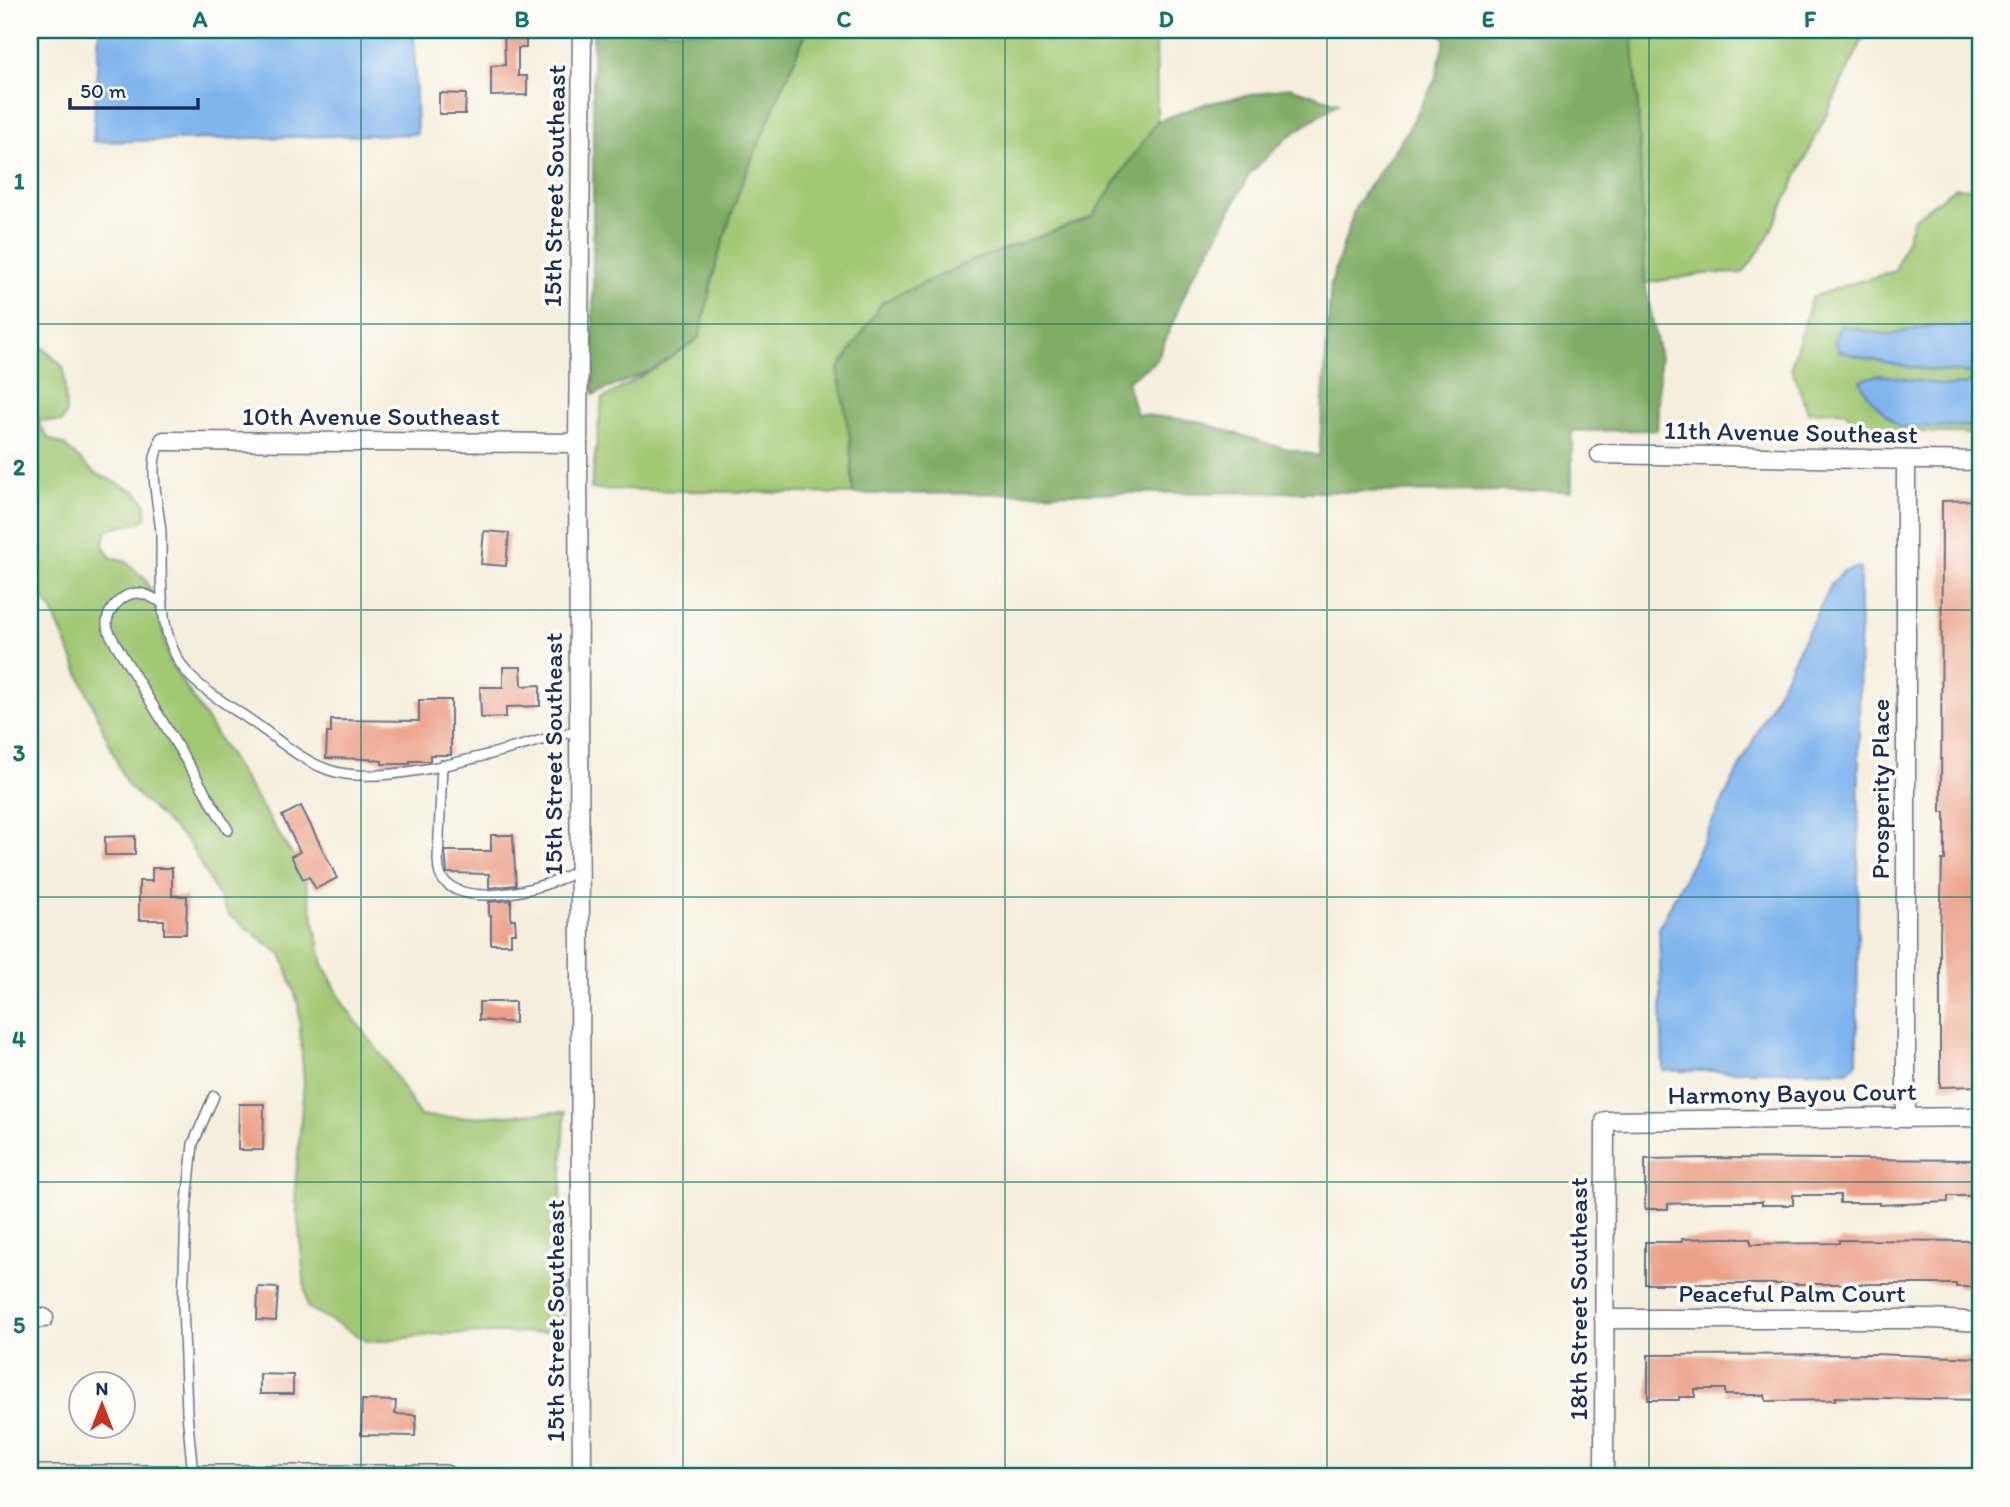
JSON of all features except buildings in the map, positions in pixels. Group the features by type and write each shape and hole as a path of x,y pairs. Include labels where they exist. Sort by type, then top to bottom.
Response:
{"street":[{"name":"15th Street Southeast","path":"582,30 578,443 582,1477"},
{"name":"10th Avenue Southeast","path":"164,441 578,443"},
{"name":"11th Avenue Southeast","path":"1600,454 1980,461"},
{"name":"Prosperity Place","path":"1906,461 1906,1118"},
{"name":"Harmony Bayou Court","path":"1605,1121 1980,1118"},
{"name":"18th Street Southeast","path":"1604,1477 1605,1121"},
{"name":"Peaceful Palm Court","path":"1604,1319 1919,1319 1980,1322"},
{"path":"30,1477 445,1477"}],"lane":[{"path":"164,441 155,451 154,463 160,515 164,621 175,656 191,677 209,693 302,759 332,771 365,777 442,765 579,730"},
{"path":"163,603 142,594 127,596 114,606 107,626 228,830"},
{"path":"442,765 438,860 439,873 443,880 454,887 477,894 502,893 533,890 564,879 579,870"},
{"path":"194,1476 187,1413 183,1304 186,1212 194,1144 214,1096"}],"green space":[{"path":"593,30 807,30 741,185 717,260 699,338 654,369 593,395"},
{"path":"807,30 1156,30 1157,121 1092,217 967,263 882,303 850,439 853,494 591,489 602,399 654,369 699,338 717,260 741,185"},
{"path":"1436,30 1632,30 1638,105 1645,283 1660,358 1657,430 1572,431 1572,491 853,494 850,439 838,370 882,302 967,263 1092,217 1157,121 1205,104 1290,87 1338,103 1288,137 1250,173 1212,246 1192,277 1157,360 1127,381 1136,414 1197,421 1272,445 1319,456 1331,283 1356,205 1408,130 1435,80 1445,38"},
{"path":"1632,30 1867,30 1765,243 1743,273 1704,274 1645,283 1638,105"},
{"path":"1956,187 1980,189 1980,323 1930,326 1889,335 1840,326 1839,351 1907,366 1977,373 1968,384 1951,386 1880,375 1899,427 1980,426 1980,434 1917,432 1878,441 1844,411 1808,412 1791,367 1812,297 1895,271 1914,218"},
{"path":"30,335 64,368 66,413 62,422 37,420 48,438 64,445 95,473 137,492 145,503 147,517 141,522 107,530 103,545 111,558 124,560 145,579 159,609 169,660 304,874 323,964 344,1005 386,1061 420,1116 474,1117 565,1112 559,1238 563,1332 440,1334 369,1342 307,1307 295,1190 304,1082 298,1003 282,955 228,914 189,843 127,785 53,613 30,577"}],"water":[{"path":"99,30 414,30 417,134 93,142"},
{"path":"1980,323 1980,426 1899,427 1872,400 1860,380 1880,375 1951,386 1968,384 1976,373 1924,369 1872,360 1839,351 1834,339 1840,326 1889,335 1930,326"},
{"path":"1860,567 1857,1063 1847,1071 1663,1071 1659,928 1832,583 1844,571"}]}
